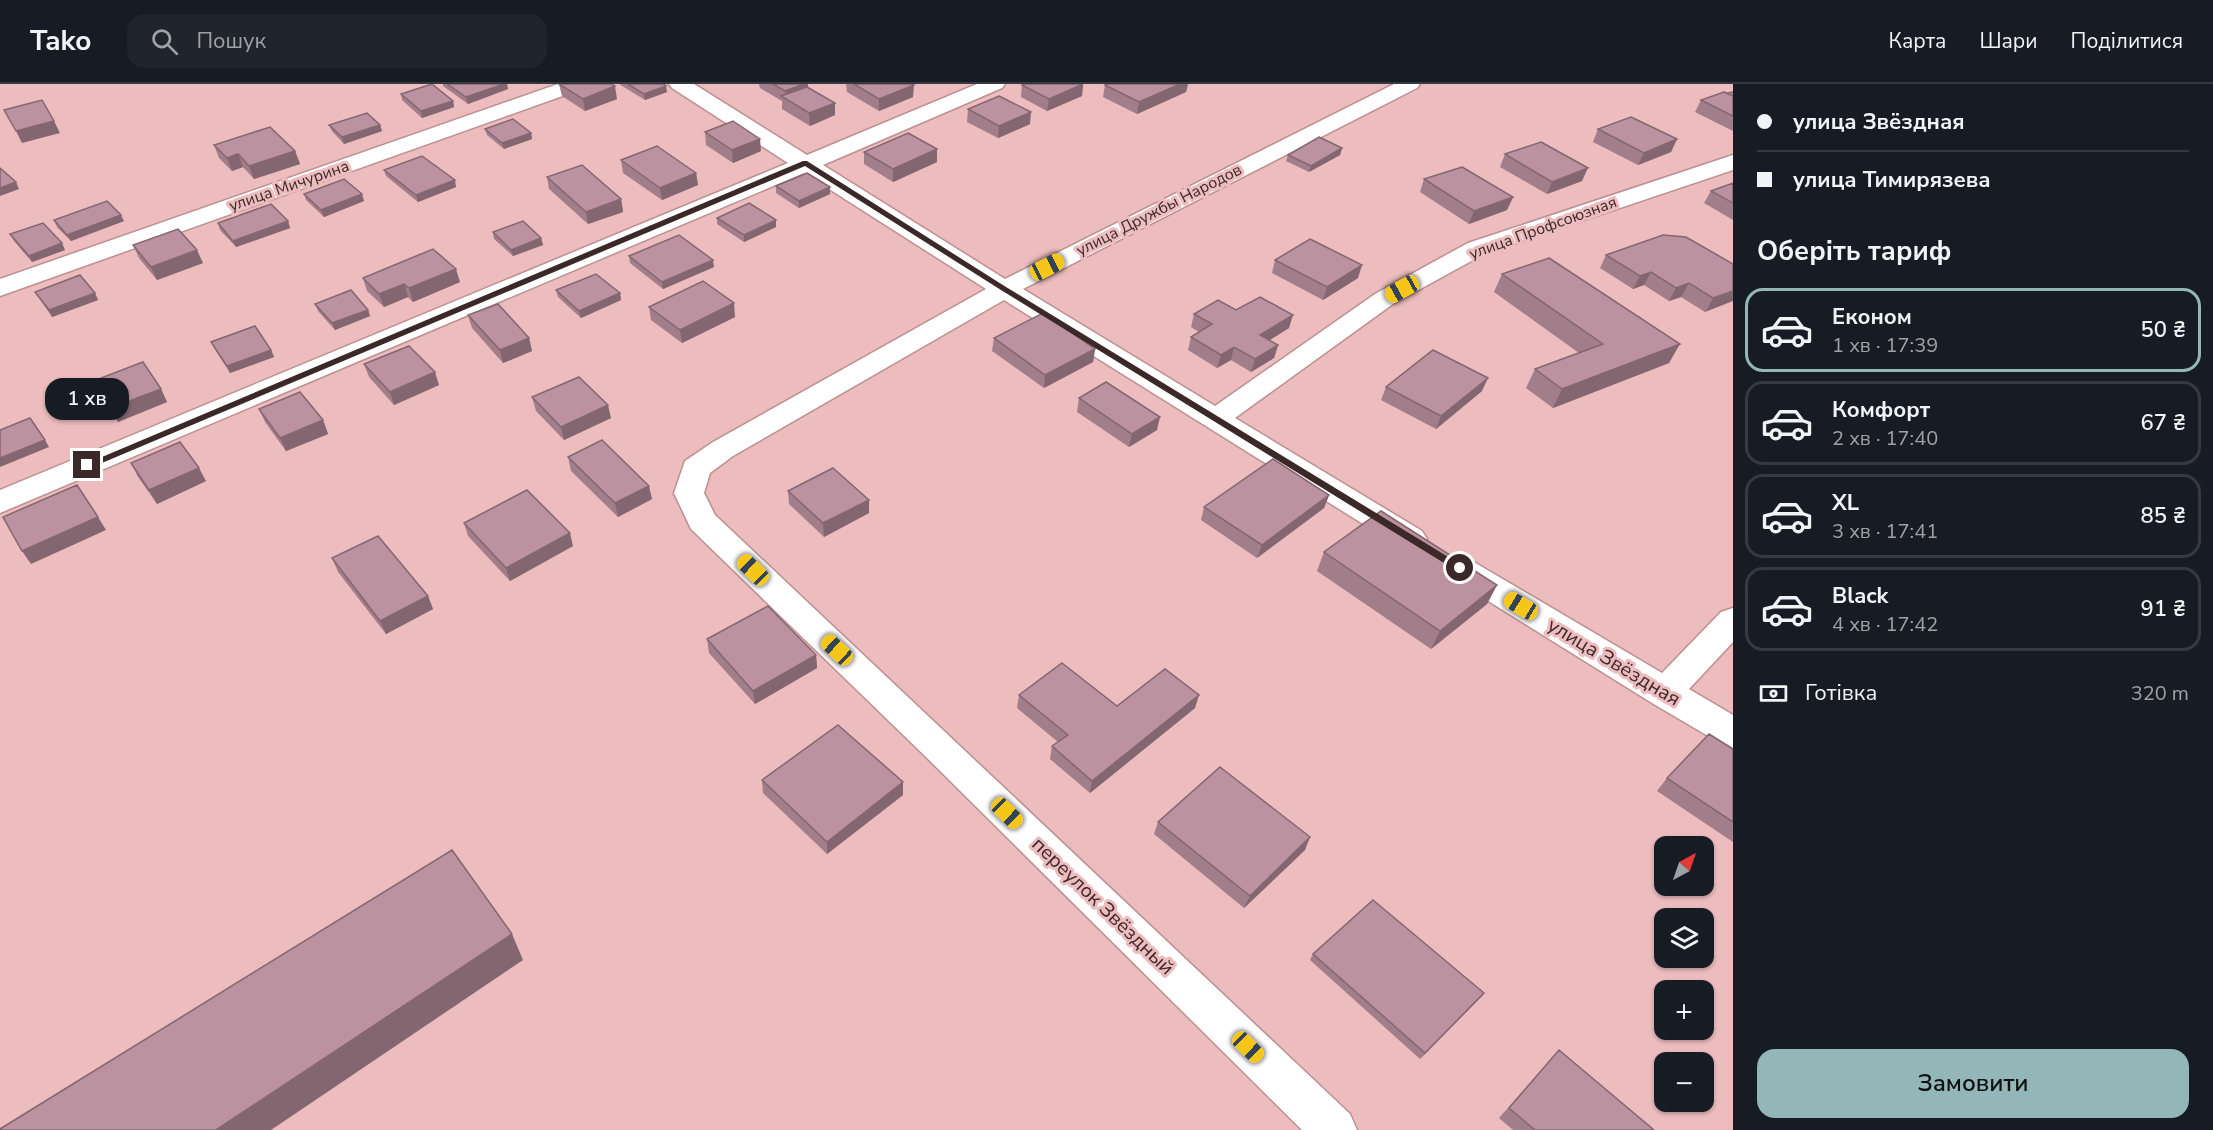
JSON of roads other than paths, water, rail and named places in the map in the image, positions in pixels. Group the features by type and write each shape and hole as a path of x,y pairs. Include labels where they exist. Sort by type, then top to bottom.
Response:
{"street":[{"name":"улица Мичурина","path":"0,288 578,84"},
{"name":"улица Звёздная","path":"679,84 1215,419 1733,733"},
{"path":"0,502 995,84"},
{"name":"улица Дружбы Народов","path":"723,449 1004,289 1410,84"},
{"name":"улица Профсоюзная","path":"1215,419 1384,299 1477,248 1733,162"},
{"name":"переулок Звёздный","path":"723,449 696,468 689,492 702,521 1334,1130"},
{"path":"1664,693 1733,621"}]}
